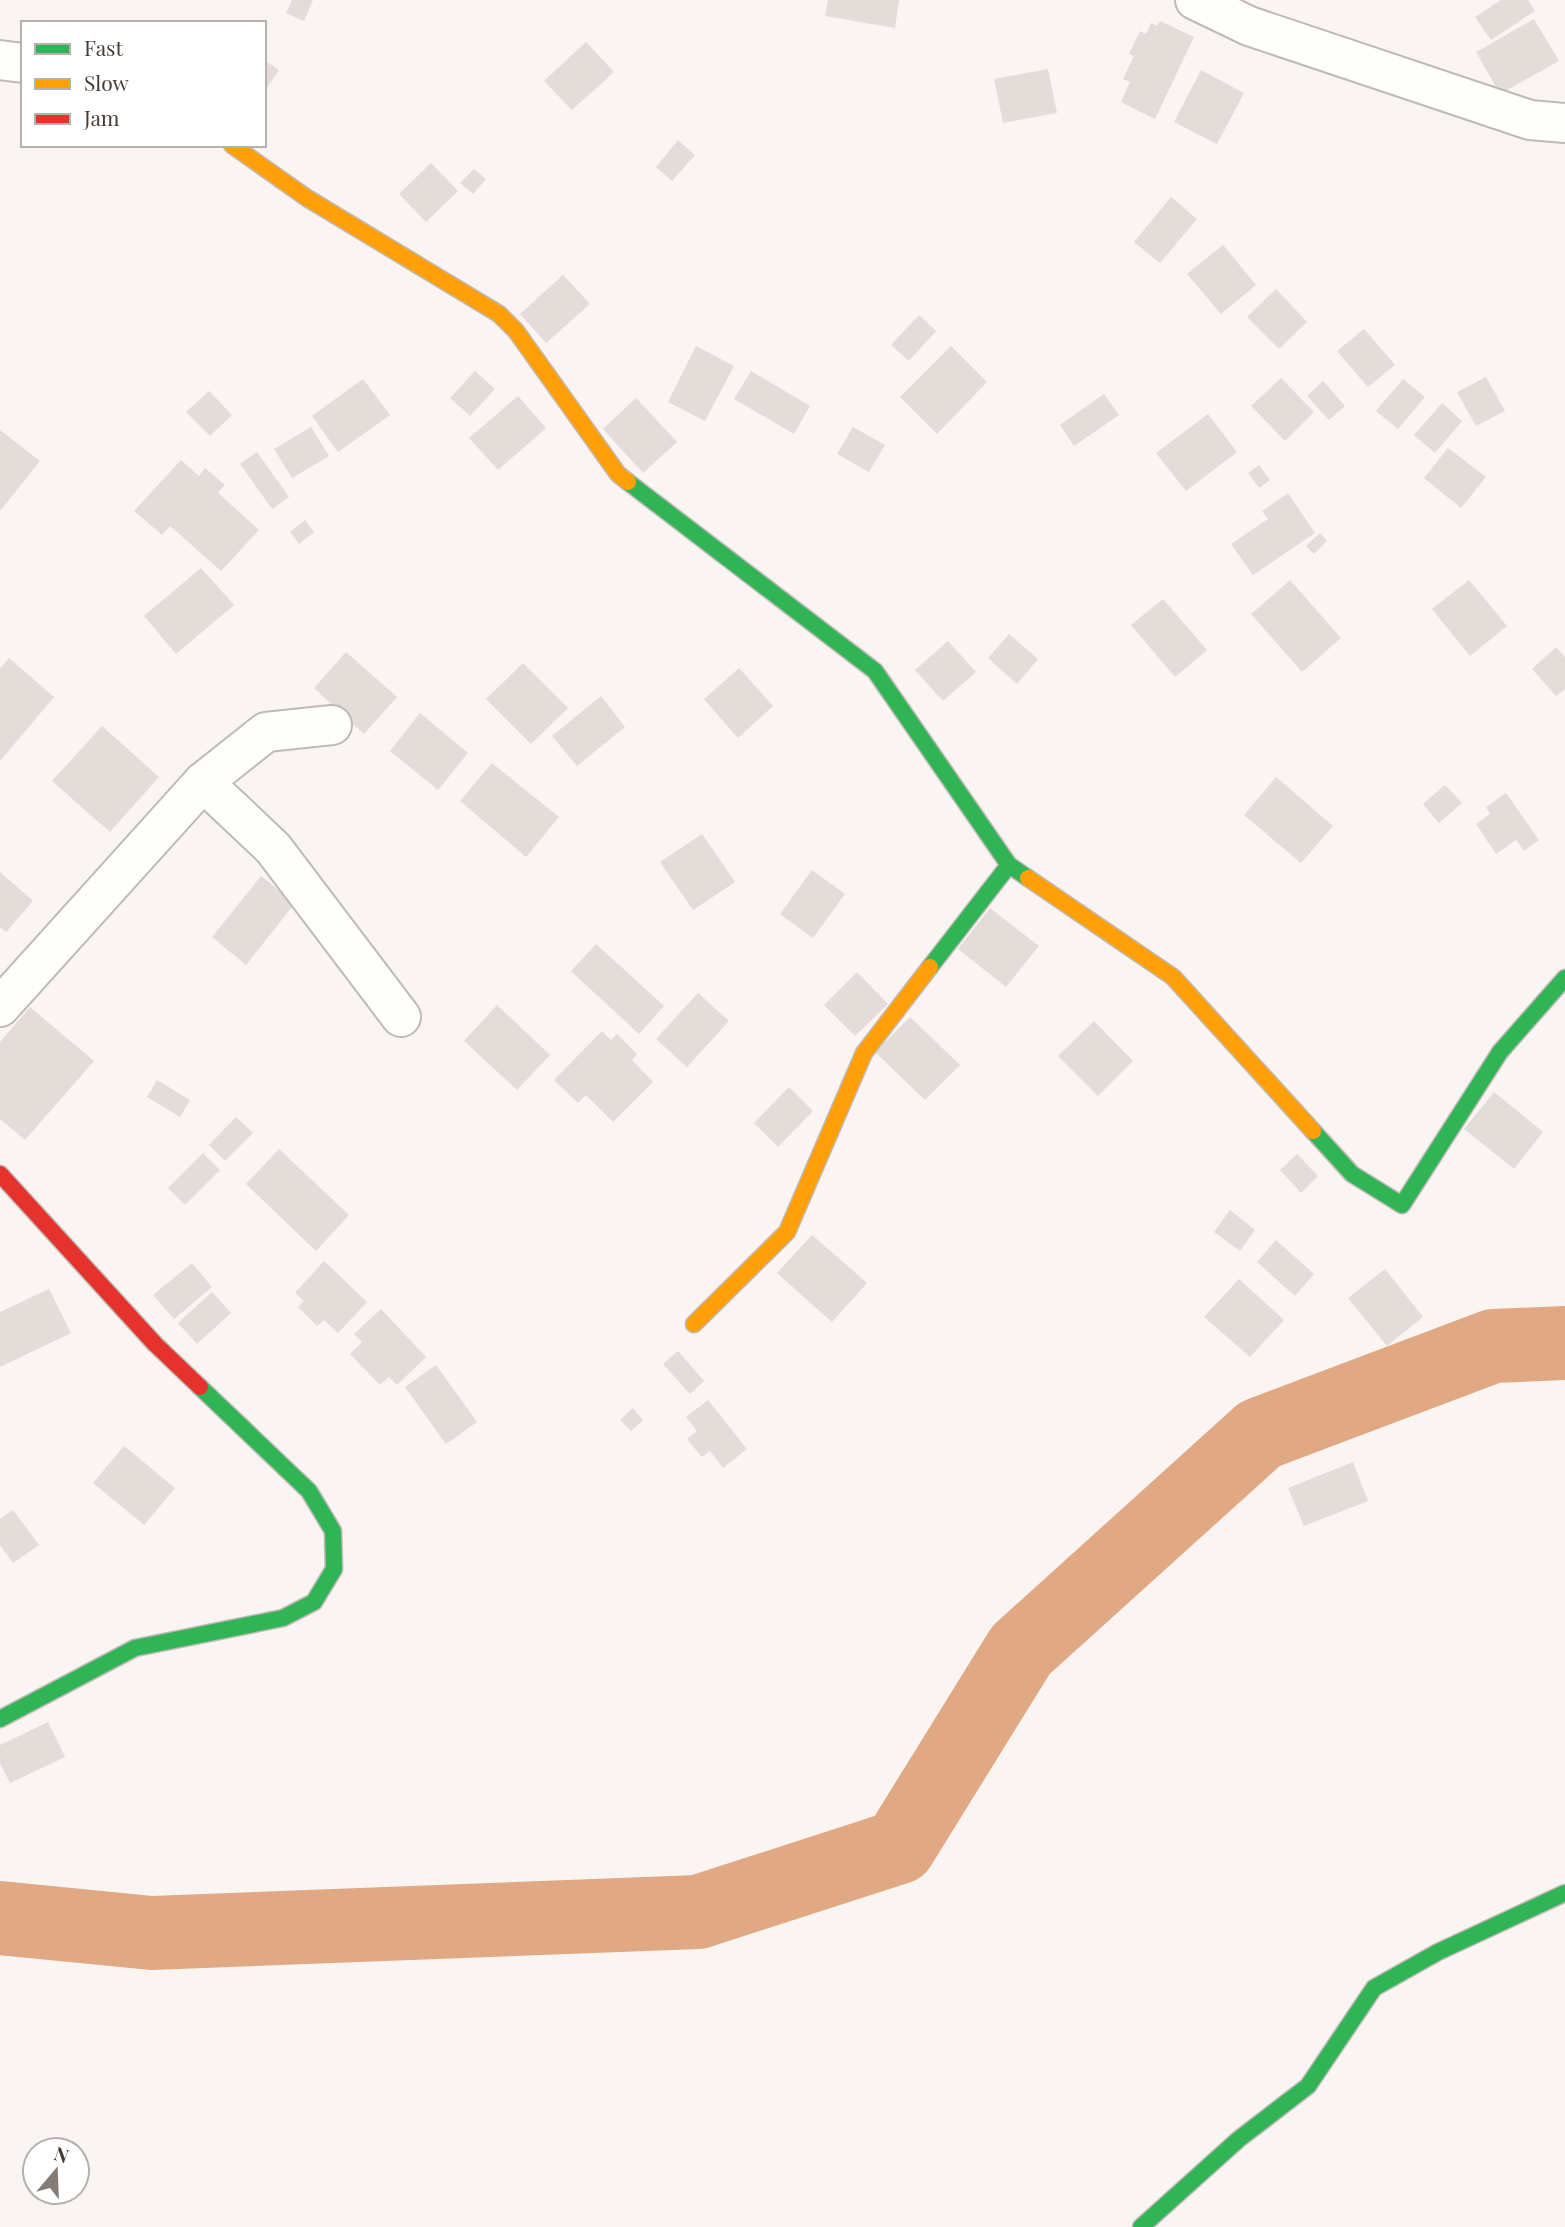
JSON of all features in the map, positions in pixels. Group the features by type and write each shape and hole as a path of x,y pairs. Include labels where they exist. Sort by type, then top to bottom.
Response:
{"street":[{"path":"1195,0 1249,26 1530,120 1565,123"},
{"path":"0,60 21,63"},
{"path":"235,147 307,198 499,314 516,331 618,474 875,671 1009,865 1173,977 1352,1174 1402,1205 1500,1052 1565,978"},
{"path":"0,1007 203,782 266,732 332,725"},
{"path":"203,782 273,848 401,1017"},
{"path":"694,1324 787,1232 864,1053 1009,865"},
{"path":"0,1174 155,1344 309,1491 333,1531 334,1569 314,1602 283,1618 135,1648 0,1719"},
{"path":"1141,2227 1239,2139 1308,2086 1374,1989 1438,1952 1565,1894"}],"building":[{"path":"292,0 313,0 304,21 286,13"},
{"path":"828,0 899,0 895,28 825,16"},
{"path":"1501,0 1528,0 1535,11 1491,40 1475,17"},
{"path":"1534,19 1559,61 1500,94 1476,52"},
{"path":"1160,21 1194,37 1155,119 1121,102 1130,82 1123,79 1134,56 1129,54 1140,31 1146,34 1151,23 1157,26"},
{"path":"586,42 614,72 572,110 544,81"},
{"path":"266,61 279,70 266,89"},
{"path":"1048,69 1057,113 1003,123 994,79"},
{"path":"1201,70 1244,93 1217,144 1174,122"},
{"path":"678,140 695,155 672,181 656,167"},
{"path":"431,163 458,191 426,222 399,194"},
{"path":"474,169 486,179 473,194 460,183"},
{"path":"1171,197 1197,219 1160,263 1134,242"},
{"path":"1223,245 1256,285 1221,314 1187,274"},
{"path":"563,275 590,304 546,343 520,314"},
{"path":"1276,289 1307,322 1279,349 1247,317"},
{"path":"919,315 936,331 909,361 891,345"},
{"path":"1364,329 1395,365 1368,387 1337,351"},
{"path":"696,346 734,366 705,421 668,402"},
{"path":"951,346 987,382 937,434 900,397"},
{"path":"475,371 495,389 470,416 450,398"},
{"path":"751,371 810,406 794,434 734,399"},
{"path":"1486,377 1505,411 1476,426 1457,392"},
{"path":"1281,378 1314,412 1285,441 1251,406"},
{"path":"363,379 390,415 338,452 312,416"},
{"path":"1403,379 1425,397 1398,429 1376,411"},
{"path":"1323,381 1345,406 1329,420 1307,396"},
{"path":"209,391 232,415 210,436 186,412"},
{"path":"1104,394 1119,415 1074,446 1060,425"},
{"path":"518,396 546,428 498,470 469,438"},
{"path":"636,398 677,442 643,473 603,429"},
{"path":"1442,403 1462,421 1435,453 1414,435"},
{"path":"1208,414 1237,452 1186,491 1156,453"},
{"path":"311,427 329,456 292,478 274,449"},
{"path":"853,427 885,445 869,472 837,454"},
{"path":"0,430 40,461 0,511"},
{"path":"1448,448 1486,477 1461,508 1424,478"},
{"path":"257,452 289,497 272,509 240,464"},
{"path":"181,460 199,476 205,468 225,485 218,493 259,530 221,571 170,526 162,535 134,511"},
{"path":"1259,465 1270,480 1259,488 1248,473"},
{"path":"1288,493 1315,533 1253,575 1231,544 1268,519 1262,511"},
{"path":"305,520 314,532 299,544 290,532"},
{"path":"1320,533 1327,541 1314,554 1306,546"},
{"path":"201,568 234,605 176,654 144,616"},
{"path":"1290,580 1341,638 1302,672 1251,614"},
{"path":"1469,580 1507,626 1470,656 1432,609"},
{"path":"1163,599 1207,650 1175,677 1131,625"},
{"path":"1009,634 1038,659 1017,684 988,658"},
{"path":"948,641 976,672 943,701 915,670"},
{"path":"1556,647 1565,657 1565,689 1556,696 1532,669"},
{"path":"346,652 397,697 364,734 314,688"},
{"path":"9,658 54,697 0,761 0,669"},
{"path":"523,663 568,708 531,744 486,699"},
{"path":"739,668 773,706 738,738 704,699"},
{"path":"601,696 625,727 577,766 552,736"},
{"path":"420,713 468,753 438,790 390,751"},
{"path":"102,726 159,777 110,832 52,781"},
{"path":"492,763 559,817 526,857 460,801"},
{"path":"1276,777 1333,826 1301,863 1244,815"},
{"path":"1445,785 1462,803 1439,823 1423,804"},
{"path":"1506,793 1539,840 1524,851 1516,840 1496,854 1476,824 1490,814 1486,807"},
{"path":"702,834 735,882 693,910 660,862"},
{"path":"812,870 845,894 813,938 780,914"},
{"path":"0,872 33,901 6,932 0,927"},
{"path":"261,876 295,903 246,965 212,937"},
{"path":"990,908 1039,946 1006,987 958,949"},
{"path":"596,944 664,1006 639,1034 571,971"},
{"path":"857,972 888,1004 855,1036 824,1005"},
{"path":"698,993 729,1021 687,1067 656,1039"},
{"path":"497,1005 550,1055 517,1090 464,1041"},
{"path":"30,1007 94,1061 25,1140 0,1119 0,1042"},
{"path":"910,1017 960,1065 925,1100 875,1052"},
{"path":"1094,1021 1133,1061 1098,1096 1058,1056"},
{"path":"602,1031 611,1040 617,1034 637,1054 632,1060 653,1082 613,1122 586,1095 578,1103 554,1080"},
{"path":"157,1080 190,1100 180,1117 147,1097"},
{"path":"789,1087 813,1111 778,1147 754,1123"},
{"path":"1494,1092 1543,1132 1514,1169 1464,1129"},
{"path":"236,1117 253,1133 225,1161 209,1145"},
{"path":"279,1149 349,1215 316,1251 246,1184"},
{"path":"203,1153 220,1170 185,1205 168,1188"},
{"path":"1297,1154 1318,1176 1301,1193 1280,1170"},
{"path":"1230,1210 1255,1230 1240,1251 1214,1232"},
{"path":"812,1235 867,1283 832,1322 777,1273"},
{"path":"1276,1240 1314,1274 1295,1296 1257,1262"},
{"path":"324,1261 367,1302 338,1333 324,1320 317,1326 298,1307 304,1301 295,1293"},
{"path":"192,1263 212,1287 174,1319 153,1295"},
{"path":"1385,1269 1423,1317 1387,1346 1348,1298"},
{"path":"1239,1279 1284,1320 1250,1357 1204,1317"},
{"path":"49,1289 71,1333 0,1367 0,1312"},
{"path":"212,1292 231,1313 197,1344 178,1323"},
{"path":"381,1309 426,1357 397,1385 389,1377 380,1385 350,1354 362,1342 354,1334"},
{"path":"678,1351 704,1381 690,1394 663,1364"},
{"path":"436,1365 477,1422 446,1444 405,1387"},
{"path":"708,1400 747,1449 723,1468 710,1451 702,1457 687,1439 697,1431 686,1417"},
{"path":"633,1408 643,1420 631,1431 620,1420"},
{"path":"124,1446 175,1488 144,1525 93,1483"},
{"path":"1353,1462 1368,1501 1304,1526 1288,1488"},
{"path":"13,1510 39,1545 13,1563 0,1545 0,1519"},
{"path":"48,1722 65,1757 10,1783 0,1763 0,1745"}],"waterway":[{"path":"0,1918 152,1933 698,1912 899,1847 1021,1650 1260,1434 1493,1346 1565,1343"}],"traffic: fast":[{"path":"628,482 875,671 1009,865 1028,878"},
{"path":"930,967 1009,865"},
{"path":"1313,1131 1352,1174 1402,1205 1500,1052 1565,978"},
{"path":"0,1719 135,1648 283,1618 314,1602 334,1569 333,1531 309,1491 200,1387"},
{"path":"1141,2227 1239,2139 1308,2086 1374,1988 1438,1952 1565,1893"}],"traffic: slow":[{"path":"235,147 307,198 499,314 516,331 618,474 628,482"},
{"path":"1028,878 1173,977 1313,1131"},
{"path":"694,1324 787,1232 864,1053 930,967"}],"traffic: jam":[{"path":"0,1174 155,1344 200,1387"}]}
